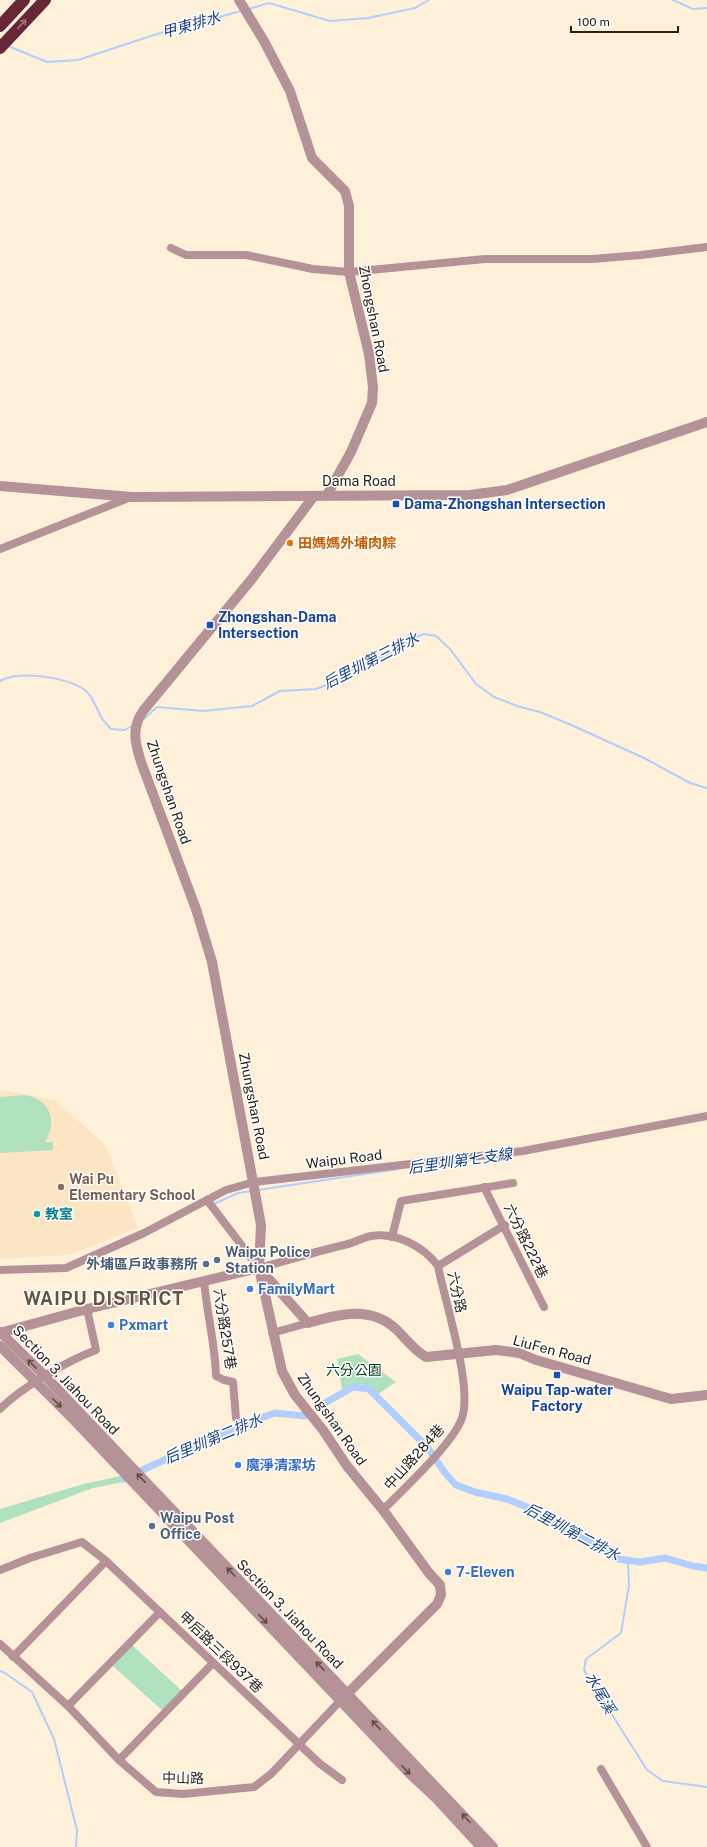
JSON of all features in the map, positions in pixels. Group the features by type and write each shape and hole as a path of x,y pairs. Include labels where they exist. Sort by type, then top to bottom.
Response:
{"highway":[{"path":"0,26 24,0"},
{"path":"0,48 45,0"}],"street":[{"name":"Zhongshan Road","path":"239,0 264,41 290,91 312,158 345,191 349,206 349,272 369,354 373,387 372,403 351,452 327,495"},
{"path":"171,248 186,255 246,255 313,269 349,272 485,259 592,259 707,247"},
{"name":"Dama Road","path":"0,486 132,497 470,495 507,490 707,422"},
{"name":"Zhungshan Road","path":"314,496 251,580 136,722 136,746 196,909 212,962 261,1225 259,1268 272,1333 282,1371 295,1395 323,1430 347,1466 383,1510 429,1573 440,1585 441,1595 437,1604 344,1698"},
{"path":"0,549 132,497"},
{"name":"Waipu Road","path":"0,1270 66,1268 144,1233 226,1190 254,1182 523,1151 707,1116"},
{"path":"392,1237 401,1202 513,1183"},
{"name":"六分路222巷","path":"484,1187 505,1225 544,1307"},
{"path":"207,1200 259,1268 308,1323 272,1333"},
{"name":"六分路","path":"462,1419 465,1406 458,1353 438,1266 505,1225"},
{"path":"0,1332 87,1309 259,1268 371,1236 392,1237 416,1245 432,1258 438,1266"},
{"name":"六分路257巷","path":"204,1281 206,1312 215,1348 216,1376 233,1382 236,1418"},
{"path":"0,1409 10,1399 96,1350 87,1309"},
{"name":"LiuFen Road","path":"308,1323 341,1314 368,1314 382,1319 396,1329 417,1352 426,1357 496,1350 518,1353 536,1360 671,1399 707,1395"},
{"name":"Section 3, Jiahou Road","path":"0,1332 41,1380 344,1698 493,1847"},
{"name":"Section 3, Jiahou Road","path":"0,1346 41,1380"},
{"name":"中山路284巷","path":"383,1510 451,1438 462,1419"},
{"name":"甲后路三段937巷","path":"0,1570 30,1558 82,1542 106,1561 319,1763 342,1780"},
{"path":"13,1657 106,1561"},
{"path":"68,1706 160,1612"},
{"name":"中山路","path":"0,1644 68,1706 119,1760 156,1792 183,1794 254,1788 271,1774 344,1698"},
{"path":"119,1760 213,1663"},
{"name":"Section 3, Jiahou Road","path":"344,1698 410,1774 436,1798 481,1847"},
{"path":"601,1769 647,1847"}],"shaded area":[{"name":"Wai Pu Elementary School","path":"0,1090 55,1100 106,1146 138,1228 69,1255 0,1259"}],"green space":[{"path":"25,1095 40,1101 46,1106 51,1119 51,1126 45,1142 53,1142 53,1150 0,1153 0,1097"},
{"name":"六分公園","path":"358,1354 396,1382 378,1394 369,1387 361,1384 342,1389 337,1359"},
{"path":"121,1476 123,1482 93,1488 0,1523 0,1509 83,1484"},
{"path":"132,1645 182,1691 163,1711 113,1666"}],"waterway":[{"name":"甲東排水","path":"249,9 269,3 330,21 368,18 415,8 429,0"},
{"name":"甲東排水","path":"673,0 693,9 707,8"},
{"name":"甲東排水","path":"8,46 47,62 78,60 154,35 241,11"},
{"name":"后里圳第三排水","path":"144,719 157,707 204,711 252,706 280,691 316,689 334,682 347,672 397,651 411,639 424,634 436,636 450,649 476,684 494,697 517,706 540,712 569,724 644,758 690,783 707,788"},
{"name":"后里圳第三排水","path":"0,681 19,676 31,676 68,682 86,691 93,700 101,717 111,729 125,730 133,725"},
{"name":"后里圳第七支線","path":"258,1190 398,1169"},
{"name":"后里圳第七支線","path":"214,1204 238,1193 252,1191"},
{"name":"后里圳第二排水","path":"318,1407 353,1387 369,1389 428,1448 445,1473 456,1485 475,1492 507,1499 532,1509 618,1559 640,1562 665,1558 693,1566 707,1568"},
{"name":"后里圳第二排水","path":"123,1479 240,1425 275,1413 305,1416"},
{"name":"水尾溪","path":"628,1561 629,1585 621,1633 586,1659 584,1670 647,1770 663,1781 707,1787"},
{"path":"0,1671 32,1692 54,1739 77,1830 76,1847"}],"place":[{"name":"Dama-Zhongshan Intersection","path":"396,504"},
{"name":"田媽媽外埔肉粽","path":"290,543"},
{"name":"Zhongshan-Dama Intersection","path":"210,625"},
{"name":"Wai Pu Elementary School","path":"61,1187"},
{"name":"教室","path":"37,1214"},
{"name":"Waipu Police Station","path":"217,1260"},
{"name":"外埔區戶政事務所","path":"206,1264"},
{"name":"FamilyMart","path":"250,1289"},
{"name":"Pxmart","path":"111,1325"},
{"name":"Waipu Tap-water Factory","path":"557,1375"},
{"name":"魔淨清潔坊","path":"238,1465"},
{"name":"Waipu Post Office","path":"152,1526"},
{"name":"7-Eleven","path":"448,1572"}],"district":[{"name":"WAIPU DISTRICT","path":"104,1299"}]}
